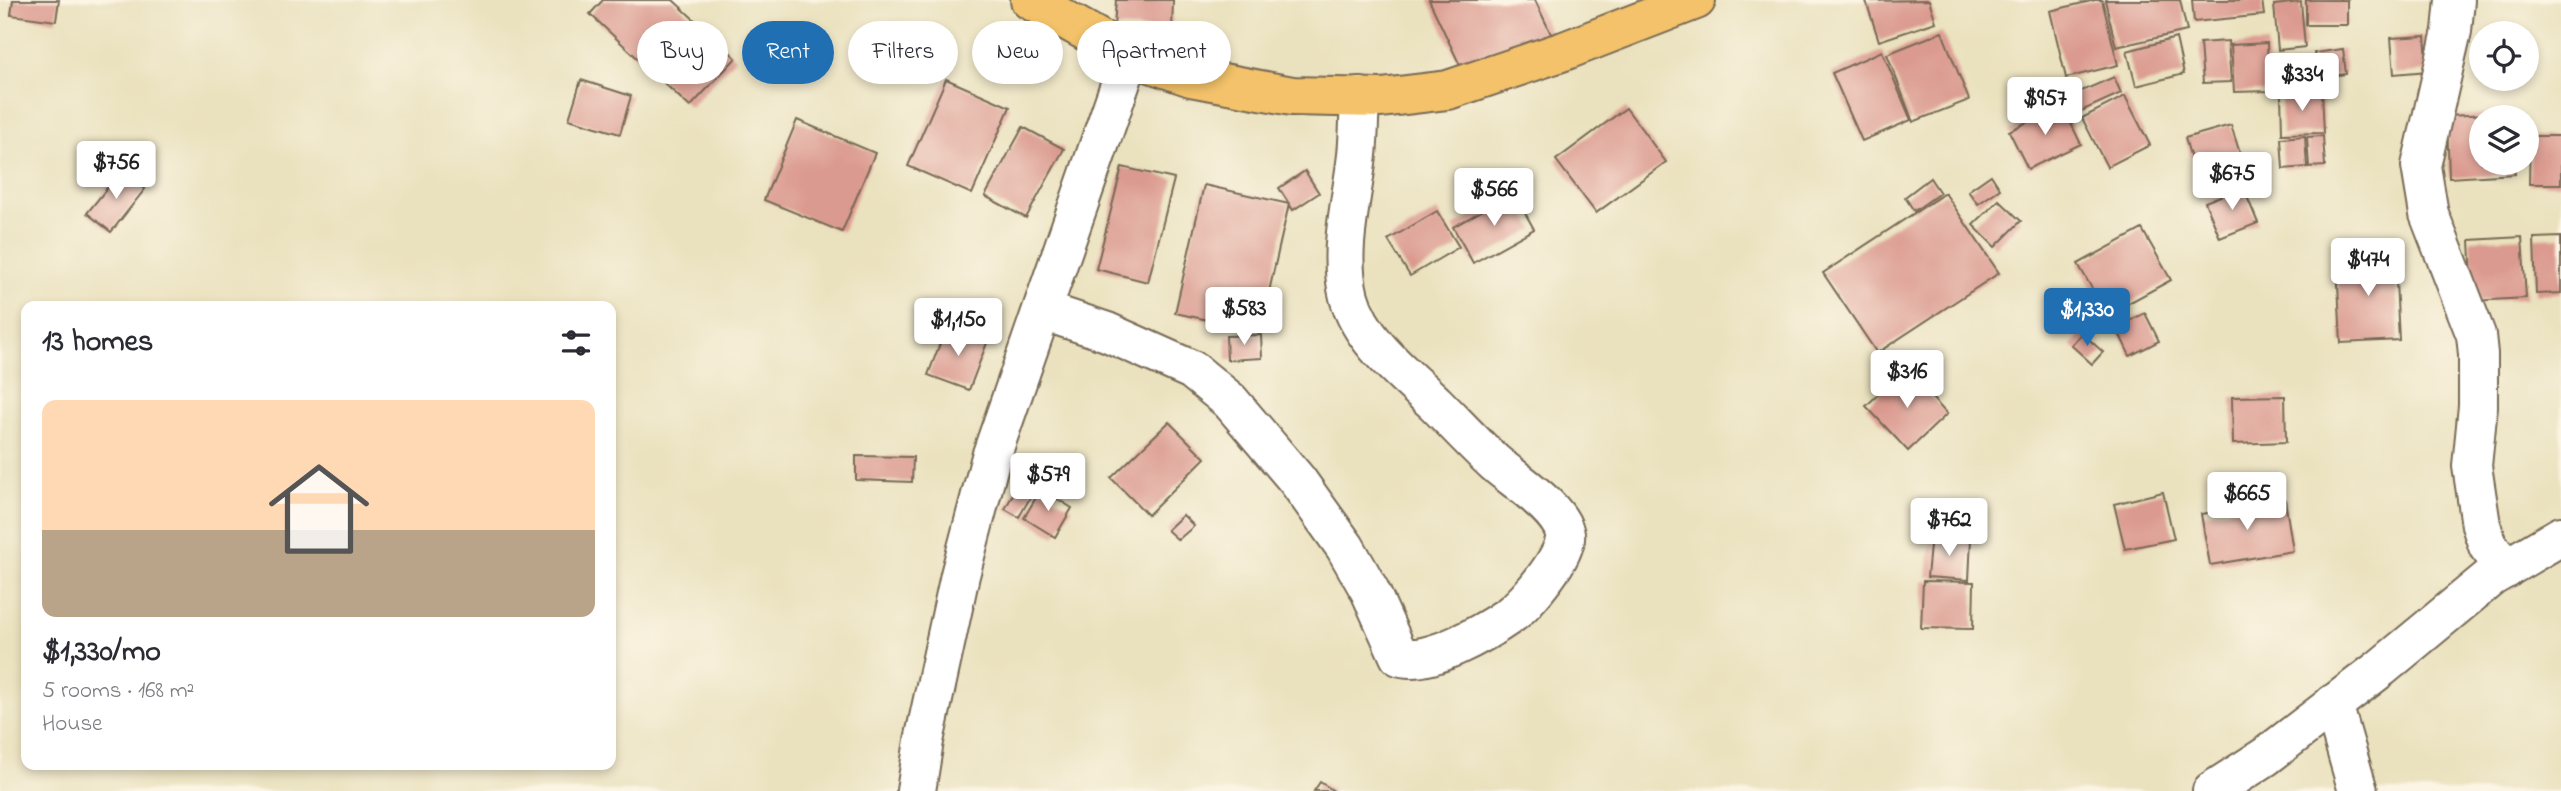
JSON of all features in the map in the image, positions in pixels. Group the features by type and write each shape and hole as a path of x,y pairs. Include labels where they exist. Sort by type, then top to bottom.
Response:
{"main road":[{"path":"1030,0 1077,26"},
{"path":"1228,84 1292,96 1381,98 1448,90 1564,51 1696,0"}],"street":[{"path":"2455,0 2452,31 2421,166 2429,214 2476,335 2478,406 2472,466 2484,536 2488,546 2506,569"},
{"path":"916,791 923,741 960,575 991,457 1044,311 1121,84"},
{"path":"1044,311 1107,332 1192,370 1230,401 1297,480 1345,547 1370,591 1399,656 1424,657 1460,644 1513,613 1553,568 1564,549 1565,535 1560,522 1549,509 1485,453 1377,346 1357,320 1349,296 1345,256 1348,209 1357,156 1360,97"},
{"path":"2212,791 2265,757 2491,577 2561,536"},
{"path":"2333,704 2358,791"}],"building":[{"path":"13,0 59,0 56,21 11,15"},
{"path":"603,0 673,0 696,21 637,21 637,58 590,14"},
{"path":"1116,0 1173,0 1172,21 1114,21"},
{"path":"1429,0 1535,0 1552,36 1465,76"},
{"path":"1929,0 1936,22 1879,41 1866,1"},
{"path":"2102,0 2118,65 2066,78 2050,11"},
{"path":"2105,0 2180,0 2187,31 2116,47"},
{"path":"2192,0 2262,0 2264,15 2194,22"},
{"path":"2306,0 2347,0 2347,25 2306,25"},
{"path":"2301,2 2305,47 2278,50 2274,5"},
{"path":"1942,32 1969,100 1913,122 1887,54"},
{"path":"2425,36 2428,71 2394,74 2391,38"},
{"path":"2176,38 2184,74 2136,86 2127,51"},
{"path":"2228,41 2231,82 2203,83 2200,43"},
{"path":"2267,43 2269,91 2234,92 2231,45"},
{"path":"2343,49 2346,74 2318,78 2314,53"},
{"path":"728,51 736,58 728,67"},
{"path":"1882,51 1911,120 1862,141 1832,73"},
{"path":"2114,77 2121,93 2077,113 2070,96"},
{"path":"581,80 631,96 620,134 569,119"},
{"path":"665,84 712,84 690,107"},
{"path":"944,84 957,84 1010,107 972,194 908,166"},
{"path":"2322,91 2324,133 2282,134 2281,93"},
{"path":"2125,96 2150,145 2107,167 2082,118"},
{"path":"2062,105 2081,144 2028,169 2009,131"},
{"path":"1626,108 1666,162 1596,213 1556,160"},
{"path":"2469,115 2469,175 2498,175 2449,178 2447,116"},
{"path":"797,120 875,153 842,232 764,200"},
{"path":"2231,125 2243,163 2196,176 2185,138"},
{"path":"1023,127 1064,149 1026,218 985,196"},
{"path":"2305,136 2307,167 2283,169 2281,138"},
{"path":"2323,136 2325,166 2309,167 2307,137"},
{"path":"2539,136 2561,136 2561,184 2529,184 2529,175 2539,175"},
{"path":"1122,167 1174,179 1148,282 1096,269"},
{"path":"121,171 145,189 111,232 87,213"},
{"path":"1305,171 1319,193 1293,210 1279,188"},
{"path":"1991,175 2000,189 1978,204 1968,191"},
{"path":"1930,178 1940,193 1914,211 1905,197"},
{"path":"1204,185 1289,204 1260,331 1175,313"},
{"path":"2243,187 2258,223 2220,238 2205,202"},
{"path":"1514,193 1534,229 1473,263 1453,227"},
{"path":"1945,193 1999,273 1877,353 1823,273"},
{"path":"1999,200 2021,221 1995,247 1973,225"},
{"path":"1437,211 1459,247 1410,276 1388,240"},
{"path":"2142,229 2171,280 2107,315 2078,264"},
{"path":"2522,237 2526,298 2473,301 2470,240"},
{"path":"2561,237 2561,293 2536,294 2534,238"},
{"path":"2385,245 2385,262 2395,261 2399,340 2341,343 2337,264 2361,263 2360,246"},
{"path":"2145,313 2159,341 2130,356 2116,327"},
{"path":"947,325 988,340 969,390 928,375"},
{"path":"2082,333 2103,352 2092,364 2071,345"},
{"path":"1261,335 1262,358 1227,360 1226,336"},
{"path":"1905,369 1947,414 1908,451 1866,406"},
{"path":"2285,396 2286,442 2233,444 2232,397"},
{"path":"1169,422 1205,458 1148,515 1111,478"},
{"path":"856,456 913,457 912,482 856,480"},
{"path":"1019,483 1034,491 1019,517 1005,509"},
{"path":"1041,489 1072,508 1055,537 1024,518"},
{"path":"2163,492 2174,539 2125,549 2114,504"},
{"path":"2285,500 2293,551 2210,565 2201,514"},
{"path":"1183,515 1194,526 1178,540 1167,530"},
{"path":"1931,535 1971,538 1969,580 1927,577"},
{"path":"1923,581 1974,582 1973,629 1921,628"},
{"path":"1320,782 1334,791 1314,791"}]}
